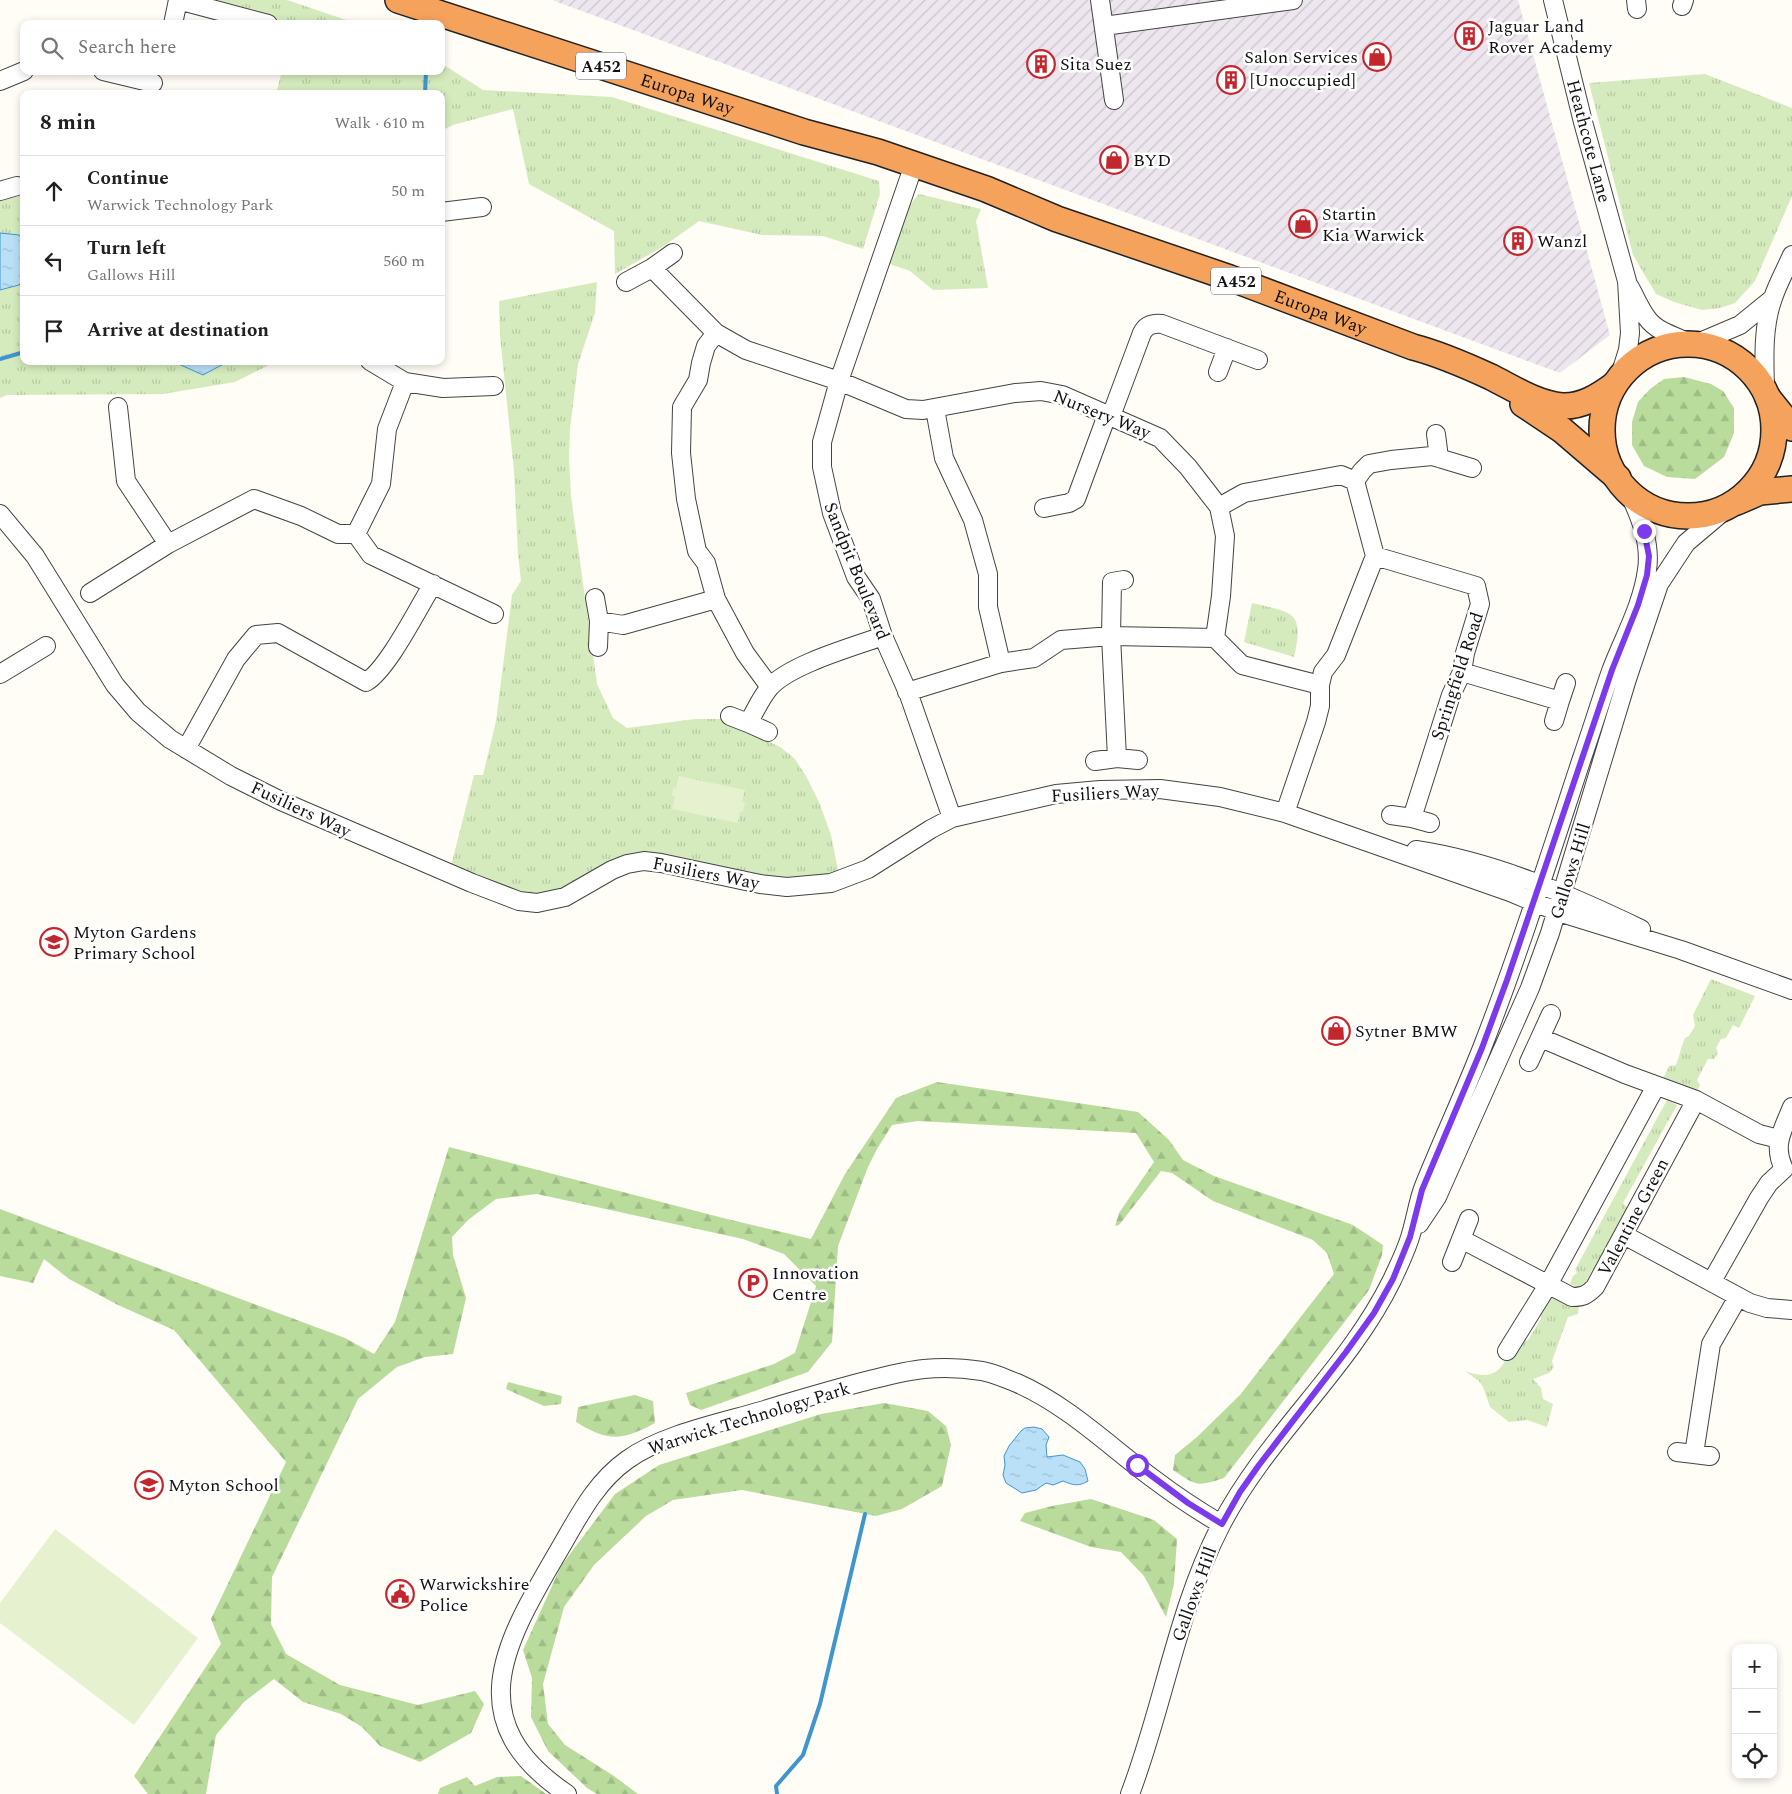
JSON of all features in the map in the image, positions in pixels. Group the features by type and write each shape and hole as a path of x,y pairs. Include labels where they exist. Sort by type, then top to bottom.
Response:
{"highway":[{"name":"Europa Way","path":"398,0 804,132 878,152 986,189 1057,219 1230,278 1412,346 1442,355 1526,395 1551,404 1562,406 1581,403 1595,397 1617,382"},
{"name":"Europa Way","path":"804,132 874,165 982,200 1057,219"},
{"path":"1792,428 1767,392 1740,360 1722,349 1694,342 1670,345 1648,354 1631,367 1617,382 1607,407 1604,433 1608,451 1626,488 1651,509 1663,514 1680,518 1700,517 1731,506 1760,492 1792,489"},
{"name":"Europa Way","path":"1412,346 1430,360 1537,412 1562,430 1626,488"},
{"path":"1731,506 1757,476 1769,453 1772,428 1767,392"}],"street":[{"path":"174,20 178,0 253,20"},
{"path":"1100,0 1114,100"},
{"path":"1104,26 1293,0"},
{"name":"Heathcote Lane","path":"1553,0 1582,122 1627,281 1630,333 1628,350 1617,382"},
{"path":"0,81 20,73"},
{"path":"121,75 154,83"},
{"name":"Sandpit Boulevard","path":"910,176 839,381 822,442 822,466 832,512 856,576 870,599 883,636 907,692 952,818"},
{"path":"445,212 482,207"},
{"path":"626,282 652,268 673,253"},
{"path":"1767,392 1764,353 1766,330 1772,299 1792,255"},
{"name":"Nursery Way","path":"652,268 716,333 746,350 839,381 906,409 935,409 1015,393 1041,391 1062,395 1160,438 1188,467 1219,507 1225,536 1222,596 1216,633"},
{"name":"Heathcote Lane","path":"1627,281 1647,318 1653,324 1661,330 1694,342"},
{"path":"1694,342 1740,325 1772,299"},
{"path":"1044,508 1069,503 1076,499 1145,328 1153,324 1162,324 1258,360"},
{"path":"716,333 706,346 700,364 698,380 682,407 681,453 686,499 697,551 706,563 716,599 745,653 770,687"},
{"path":"1218,372 1227,348"},
{"path":"377,365 405,382 443,388 494,386"},
{"path":"356,534 381,484 387,429 405,382"},
{"path":"118,407 126,481 168,544"},
{"path":"935,409 944,458 973,520 988,574 988,608 1001,663"},
{"path":"1436,434 1439,458"},
{"path":"1285,813 1316,722 1320,706 1320,685 1323,672 1336,655 1375,556 1355,481 1370,464 1432,456 1472,468"},
{"path":"1219,507 1244,494 1283,486 1341,475 1355,481"},
{"name":"Gallows Hill","path":"1130,1794 1190,1598 1204,1562 1240,1492 1346,1352 1374,1313 1393,1279 1410,1237 1422,1190 1482,1048 1540,885 1612,670 1638,605 1647,575 1649,556 1647,544 1640,517 1626,488"},
{"path":"90,593 168,544 254,499 301,516 338,534 356,534"},
{"name":"Gallows Hill","path":"1410,1237 1437,1197 1530,988 1558,912 1627,679 1659,584 1686,543 1731,506"},
{"name":"Fusiliers Way","path":"0,514 35,556 102,664 128,702 170,739 231,776 281,802 472,883 509,898 528,903 547,902 565,898 612,870 627,864 644,862 661,862 760,884 787,887 831,883 868,869 952,818 1056,794 1078,791 1160,789 1194,793 1285,813 1558,912 1682,950"},
{"path":"356,534 371,555 494,614"},
{"name":"Springfield Road","path":"1375,556 1476,586 1480,604 1465,653 1462,672 1451,695 1412,818"},
{"path":"1116,578 1111,636 1116,758"},
{"path":"186,749 236,659 256,635 278,633 366,682 373,678 385,663 432,584"},
{"path":"595,598 599,622 598,647"},
{"path":"599,622 623,625 716,599"},
{"path":"907,692 1001,663 1034,658 1061,640 1111,636 1216,633 1242,665 1320,685"},
{"path":"748,723 770,687 782,677 802,666 883,636"},
{"path":"0,674 46,646"},
{"path":"1462,672 1560,701"},
{"path":"1554,721 1566,683"},
{"path":"730,716 768,732"},
{"path":"1095,761 1116,758 1138,760"},
{"path":"1391,815 1430,823"},
{"path":"1383,847 1418,850 1465,860 1540,885 1617,918 1682,950 1792,990"},
{"path":"1529,1062 1551,1014"},
{"path":"1541,1038 1624,1074 1696,1100 1758,1134 1779,1139"},
{"path":"1507,1351 1548,1285 1656,1086"},
{"name":"Valentine Green","path":"1548,1285 1572,1297 1587,1295 1595,1287 1696,1100"},
{"path":"1712,1281 1759,1198 1770,1183 1788,1173 1779,1158 1779,1139 1792,1107"},
{"path":"1452,1262 1469,1219"},
{"path":"1624,1235 1750,1303 1767,1308 1792,1310"},
{"path":"1461,1239 1548,1285"},
{"path":"1694,1454 1711,1344 1738,1297"},
{"name":"Warwick Technology Park","path":"567,1794 534,1767 519,1749 504,1718 500,1689 508,1648 525,1608 584,1506 599,1486 628,1458 661,1442 897,1373 924,1368 964,1368 986,1372 1035,1391 1076,1418 1162,1485 1222,1524"}],"shaded area":[{"path":"552,0 1518,0 1610,335 1560,373"}],"green space":[{"path":"166,0 287,0 346,20 228,20"},
{"path":"445,66 483,90 612,97 879,181 880,194 863,249 823,236 762,235 699,221 664,246 615,274 614,231 529,184 513,109 453,125 445,129 445,90 277,90 281,75 445,75"},
{"path":"1705,74 1792,108 1792,196 1755,281 1735,303 1720,308 1702,310 1674,302 1656,294 1633,255 1589,83"},
{"path":"919,194 981,209 976,221 988,288 933,290 910,271 887,263 903,218"},
{"path":"20,196 20,365 269,365 235,382 163,394 7,395 0,398 0,200"},
{"path":"597,282 595,313 578,364 570,429 569,458 571,497 597,684 613,718 627,728 695,719 722,719 780,747 794,758 806,776 819,802 831,835 840,880 813,885 644,861 547,902 449,874 474,775 483,775 496,721 512,595 521,581 514,471 500,336 499,301"},
{"path":"1684,377 1711,384 1723,391 1734,408 1734,433 1724,457 1695,479 1667,477 1644,466 1632,445 1632,422 1638,402 1650,389 1664,379"},
{"path":"1252,603 1277,609 1292,616 1298,630 1294,657 1244,642"},
{"path":"679,776 745,790 742,802 745,803 743,812 740,811 738,823 672,809 675,797 672,796 673,788 676,788"},
{"path":"1711,979 1755,996 1739,1028 1733,1025 1726,1038 1721,1039 1716,1048 1718,1053 1714,1059 1708,1059 1697,1080 1700,1085 1697,1091 1663,1079 1669,1066 1676,1065 1685,1038 1689,1036 1695,1026 1693,1015"},
{"path":"937,1082 1138,1112 1169,1140 1183,1160 1214,1176 1353,1225 1383,1245 1382,1255 1369,1290 1224,1478 1202,1484 1192,1482 1173,1470 1175,1455 1197,1437 1240,1395 1334,1274 1327,1253 1313,1240 1213,1201 1172,1173 1161,1171 1119,1225 1115,1226 1119,1213 1154,1162 1136,1133 918,1121 892,1125 868,1167 838,1246 832,1342 808,1372 701,1410 690,1405 686,1393 774,1364 795,1353 816,1286 784,1254 743,1239 537,1194 496,1199 468,1220 452,1237 453,1255 466,1298 453,1354 425,1357 397,1367 358,1399 272,1577 271,1624 286,1654 340,1685 418,1705 475,1691 484,1704 471,1733 420,1762 380,1746 362,1727 341,1714 303,1702 274,1679 244,1702 216,1735 206,1794 148,1794 134,1776 221,1644 211,1619 286,1462 174,1330 118,1305 69,1279 44,1259 33,1283 0,1276 0,1209 345,1338 374,1354 395,1322 449,1147 811,1239 845,1174 896,1098"},
{"path":"1667,1100 1677,1105 1623,1203 1629,1210 1597,1269 1592,1270 1582,1287 1570,1284 1573,1276 1577,1273 1575,1269"},
{"path":"1549,1296 1571,1305 1579,1306 1578,1314 1568,1317 1552,1361 1554,1367 1549,1373 1533,1379 1541,1388 1543,1399 1553,1404 1547,1427 1527,1420 1509,1422 1490,1407 1479,1381 1465,1371 1480,1375 1498,1371 1512,1350 1528,1340 1541,1319 1540,1313"},
{"path":"508,1382 562,1396 561,1404 544,1406 506,1389"},
{"path":"635,1395 653,1401 655,1423 633,1433 615,1437 597,1433 576,1422 578,1407"},
{"path":"884,1403 928,1411 946,1426 951,1445 942,1486 902,1509 876,1516 742,1490 673,1500 646,1516 594,1565 564,1607 543,1684 548,1724 565,1745 614,1776 638,1794 597,1794 587,1788 548,1751 531,1717 532,1678 523,1650 561,1566 615,1494 659,1465 821,1414"},
{"path":"1091,1499 1154,1520 1177,1539 1174,1584 1166,1617 1144,1576 1121,1552 1091,1547 1020,1521 1025,1513"},
{"path":"55,1529 198,1638 134,1725 0,1623 0,1603"},
{"path":"521,1776 546,1794 438,1794 440,1788 467,1777 475,1786 497,1777"}],"water":[{"path":"0,233 19,235 20,284 0,290"},
{"path":"181,365 222,365 203,375"},
{"path":"1034,1427 1042,1429 1049,1437 1046,1445 1047,1457 1063,1455 1080,1462 1085,1469 1088,1481 1078,1485 1063,1481 1053,1485 1046,1483 1036,1490 1022,1493 1006,1483 1003,1475 1004,1456 1009,1446 1021,1431 1025,1428"}],"waterway":[{"path":"425,90 426,75"},
{"path":"0,359 20,353"},
{"path":"777,1794 776,1786 803,1755 820,1704 865,1514"}],"place":[{"name":"Jaguar Land Rover Academy","path":"1469,36"},
{"name":"Salon Services","path":"1377,57"},
{"name":"Sita Suez","path":"1041,64"},
{"name":"[Unoccupied]","path":"1231,80"},
{"name":"BYD","path":"1114,160"},
{"name":"Startin Kia Warwick","path":"1303,224"},
{"name":"Wanzl","path":"1518,241"},
{"name":"Myton Gardens Primary School","path":"54,942"},
{"name":"Sytner BMW","path":"1336,1031"},
{"name":"Innovation Centre","path":"753,1283"},
{"name":"Myton School","path":"149,1485"},
{"name":"Warwickshire Police","path":"400,1594"}],"route":[{"path":"1137,1465 1188,1503 1222,1524 1240,1492 1259,1465 1374,1313 1393,1279 1410,1237 1422,1190 1482,1048 1507,980 1612,670 1638,605 1647,575 1649,556 1644,531"}]}
